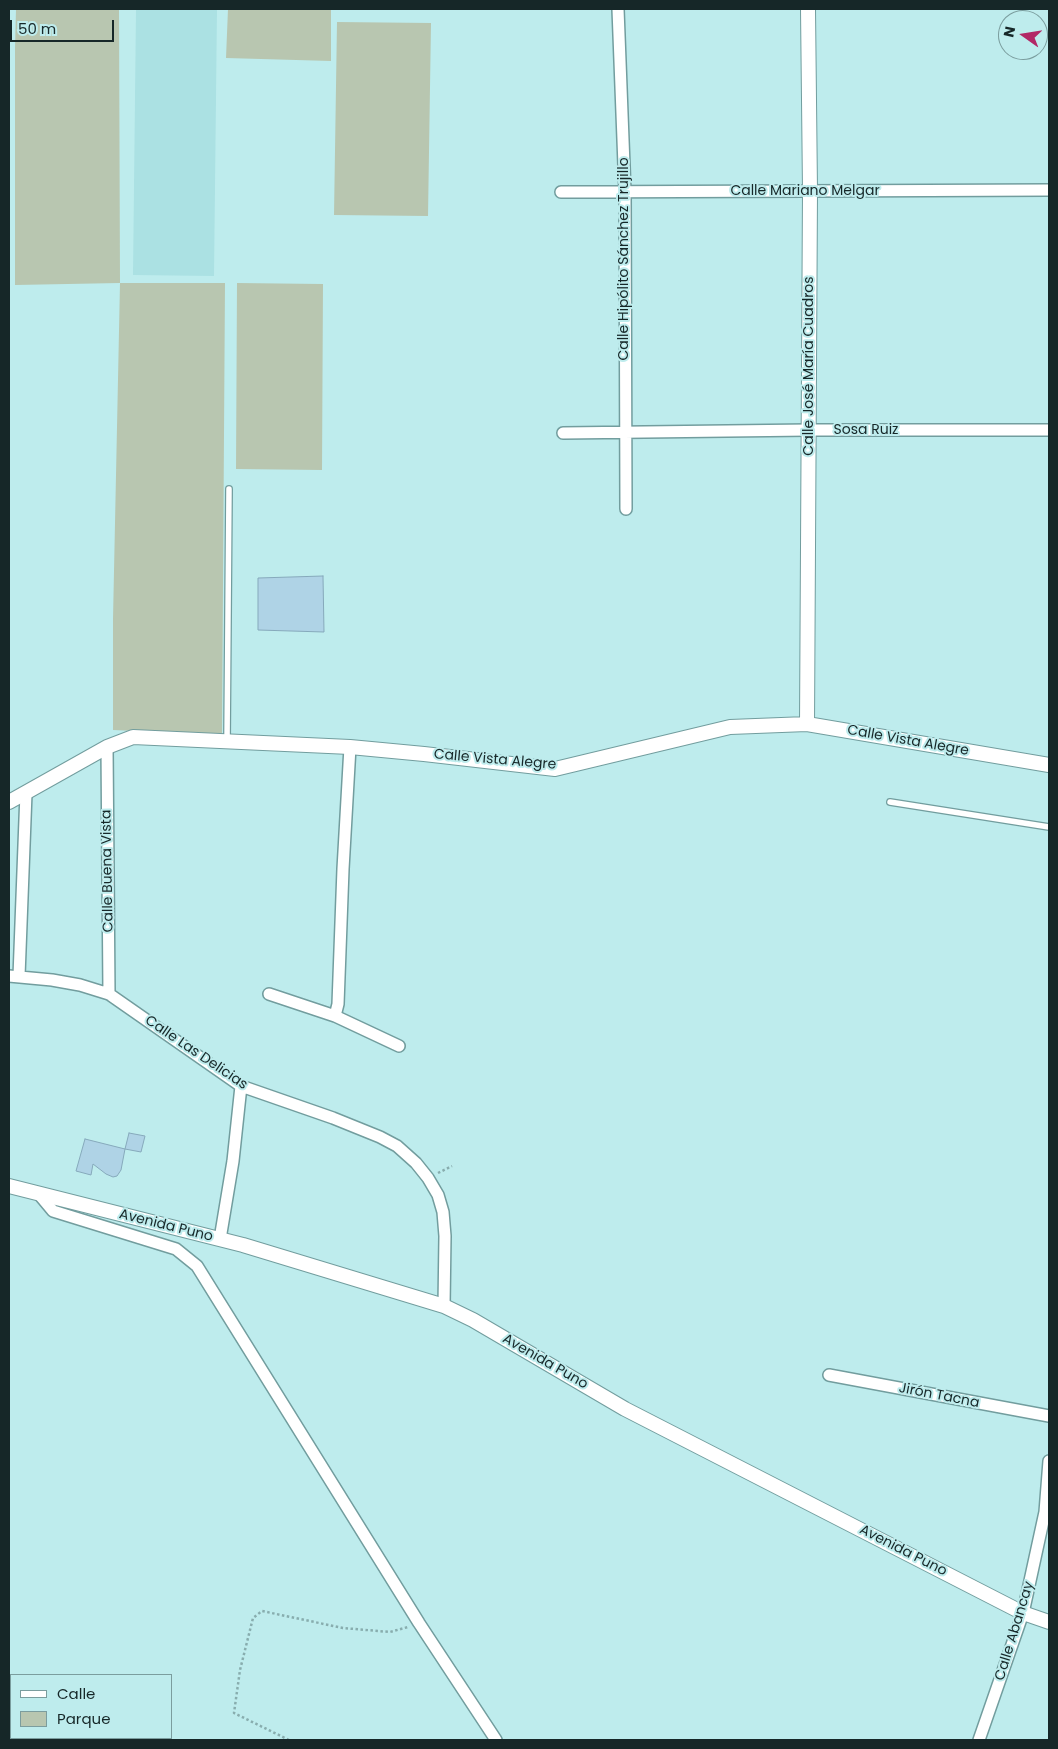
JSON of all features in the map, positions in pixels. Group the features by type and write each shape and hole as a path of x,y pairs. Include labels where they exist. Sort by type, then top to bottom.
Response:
{"street":[{"name":"Calle Hipólito Sánchez Trujillo","path":"618,9 625,192 626,509"},
{"name":"Calle José María Cuadros","path":"807,724 810,191 808,9"},
{"name":"Calle Mariano Melgar","path":"561,192 1049,190"},
{"name":"Sosa Ruiz","path":"563,433 1049,430"},
{"name":"Calle Vista Alegre","path":"9,802 106,748 134,737 350,747 555,769 730,727 807,724 1049,765"},
{"path":"335,1016 338,1004 350,747"},
{"name":"Calle Buena Vista","path":"106,748 109,994"},
{"path":"14,976 26,793"},
{"name":"Calle Las Delicias","path":"14,976 80,985 109,994 241,1086 332,1118 398,1146 416,1163 428,1178 438,1195 443,1212 445,1236 444,1306"},
{"path":"269,994 335,1016 399,1046"},
{"path":"220,1239 241,1086"},
{"name":"Avenida Puno","path":"9,1186 220,1239 444,1306 473,1320 625,1409 1023,1613 1049,1622"},
{"path":"38,1193 53,1211 176,1249 197,1266 419,1623 496,1740"},
{"name":"Jirón Tacna","path":"829,1375 1049,1416"},
{"name":"Calle Abancay","path":"980,1740 1023,1613 1045,1512 1049,1460"}],"lane":[{"path":"227,742 229,489"},
{"path":"890,802 1049,827"}],"path":[{"path":"289,1740 234,1713 240,1670 253,1618 262,1612 344,1628 390,1632 419,1623"}],"shaded area":[{"path":"136,9 217,9 214,276 133,275"}],"green space":[{"path":"16,9 119,9 120,283 15,285"},
{"path":"228,9 331,9 331,61 226,58"},
{"path":"337,22 431,23 428,216 334,215"},
{"path":"120,283 225,283 222,735 113,730 113,619"},
{"path":"237,283 323,284 322,470 236,469"}],"building":[{"path":"323,576 324,632 258,630 258,578"},
{"path":"129,1133 145,1136 141,1152 125,1149"},
{"path":"85,1139 125,1149 121,1170 117,1176 113,1177 106,1174 93,1164 91,1175 76,1171"}]}
